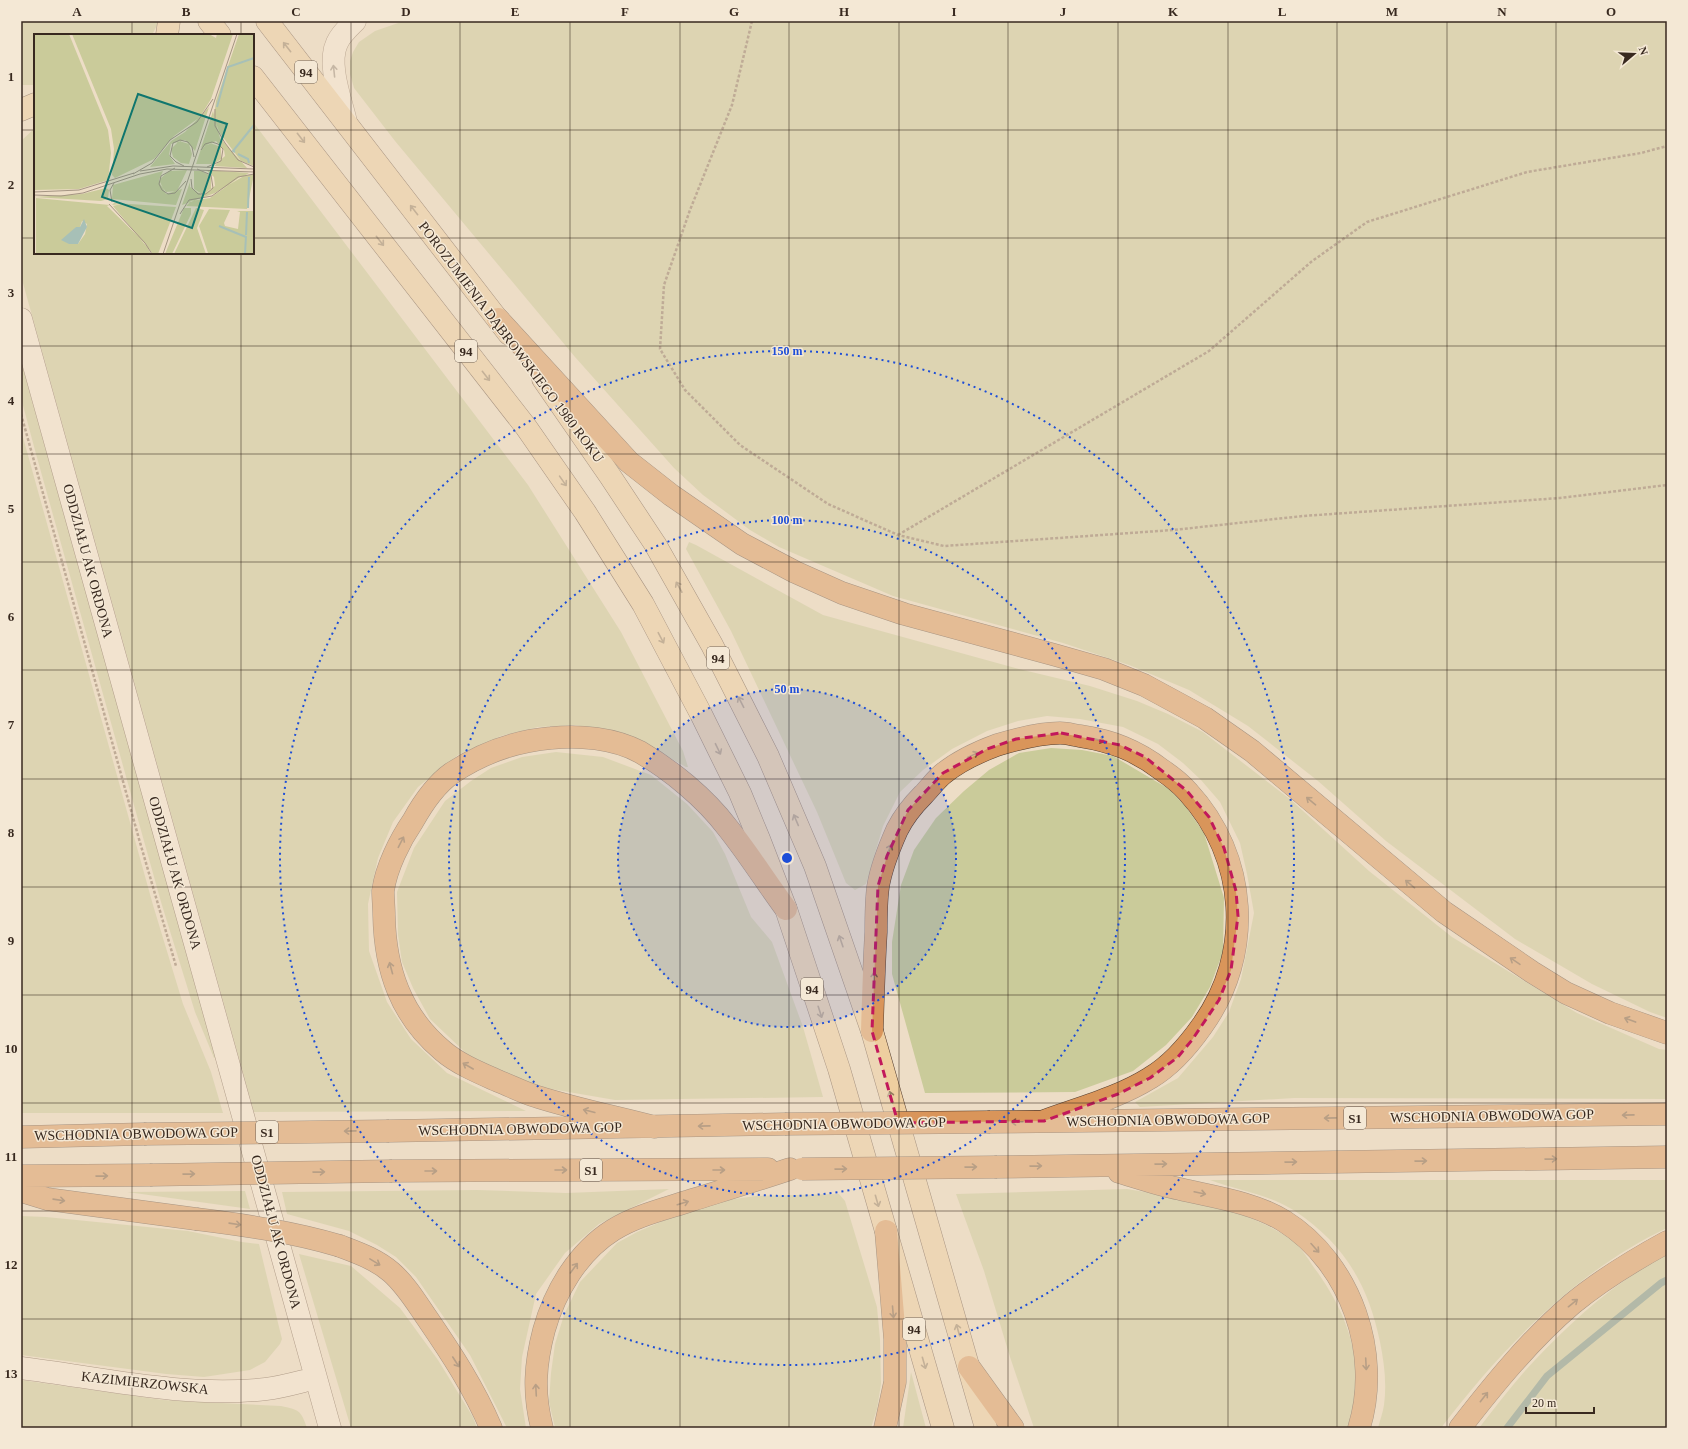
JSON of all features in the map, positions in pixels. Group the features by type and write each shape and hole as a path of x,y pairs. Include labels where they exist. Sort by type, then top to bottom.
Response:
{"highway":[{"path":"498,319 629,462 671,495 742,544 795,572 842,593 904,614 1097,667 1144,685 1205,718 1252,751 1444,912 1526,968 1566,993 1610,1013 1667,1033"},
{"path":"872,1031 878,886 894,837 908,810 944,773 964,760 987,749 1016,739 1061,733 1095,738 1120,745 1145,757 1187,791 1209,818 1224,848 1233,876 1238,916 1236,941 1231,970 1215,1006 1192,1040 1178,1057 1150,1078 1118,1094 1044,1121"},
{"path":"654,1127 536,1097 480,1073 445,1053 423,1033 407,1011 397,990 389,962 384,933 383,890 393,857 408,828 426,799 451,774 484,755 512,744 535,739 568,736 608,741 637,751 661,766 692,790 726,825 786,909"},
{"name":"WSCHODNIA OBWODOWA GOP","path":"21,1137 785,1124 1667,1114"},
{"name":"S1","path":"21,1176 392,1171 997,1167 1667,1157"},
{"path":"1094,1165 1178,1189 1223,1198 1260,1210 1283,1221 1306,1238 1328,1263 1342,1284 1354,1309 1362,1335 1366,1359 1367,1388 1359,1428"},
{"path":"542,1428 537,1409 535,1377 540,1348 549,1313 564,1282 586,1251 613,1230 654,1212 796,1169"},
{"path":"21,1190 47,1199 259,1227 320,1240 365,1255 392,1273 408,1292 470,1383 491,1428"},
{"path":"885,1428 895,1382 895,1339 886,1231"},
{"path":"1460,1428 1497,1381 1542,1331 1574,1303 1640,1257 1667,1242"},
{"path":"968,1367 1013,1428"}],"main road":[{"path":"167,34 169,21"},
{"path":"209,21 219,34"},
{"name":"POROZUMIENIA DĄBROWSKIEGO 1980 ROKU","path":"267,21 498,319 555,396 647,531 712,645 768,756 815,866 872,1031 986,1428"},
{"name":"94","path":"254,78 526,427 585,512 643,604 701,714 740,793 760,839 786,909 839,1069 943,1428"},
{"path":"254,95 277,108"},
{"path":"21,110 34,104"}],"street":[{"path":"346,122 334,72 334,58 336,44 345,30 355,21"},
{"name":"ODDZIAŁU AK ORDONA","path":"21,319 330,1428"},
{"name":"KAZIMIERZOWSKA","path":"21,1368 153,1387 199,1390 264,1389 316,1378"}],"path":[{"path":"752,21 732,106 690,210 664,285 660,349 685,390 740,445 828,504 898,535 944,546 1173,530 1303,516 1560,498 1667,486"},
{"path":"898,535 1209,351 1311,262 1367,222 1527,172 1641,153 1667,146"},
{"path":"21,414 177,971"}],"highlighted area":[{"path":"1061,733 1120,745 1145,757 1187,791 1209,817 1224,848 1236,891 1238,916 1231,970 1219,1000 1192,1040 1178,1057 1150,1078 1118,1094 1044,1121 898,1123 872,1031 878,886 887,856 908,810 943,773 987,749 1016,739"}],"green space":[{"path":"21,21 157,21 157,25 152,34 34,34 34,85 21,85"},
{"path":"404,21 1667,21 1667,1018 1650,1012 1592,984 1515,939 1386,841 1318,781 1248,726 1189,690 1129,665 1063,643 893,596 779,547 750,530 703,495 674,468 575,357 395,141 354,88 350,74 350,61 359,42 375,31"},
{"path":"254,123 528,485 621,632 683,751 688,767 655,750 612,733 576,725 538,727 501,736 458,755 418,787 393,822 378,858 368,904 369,951 387,1002 411,1039 447,1073 526,1111 254,1112 21,276 21,141 34,129 34,254 254,254"},
{"path":"21,361 216,1057 214,1058 195,1012 161,902 36,454 21,398"},
{"path":"21,430 153,905 183,1004 211,1072 223,1113 21,1113"},
{"path":"689,542 823,615 1019,669 1090,686 1137,701 1168,714 1203,732 1291,800 1369,871 1452,937 1577,1013 1659,1049 1667,1050 1667,1099 1294,1098 1140,1107 1135,1102 1178,1078 1213,1037 1229,1012 1241,979 1254,913 1240,843 1220,802 1201,780 1183,763 1158,744 1123,727 1080,719 1047,716 1018,721 987,731 952,749 923,770 900,792 883,826 866,884 855,890 846,883 817,812 731,631 686,549"},
{"path":"1051,748 1082,750 1113,756 1169,789 1186,807 1204,833 1224,898 1223,952 1210,987 1192,1017 1166,1045 1133,1071 1075,1092 925,1093 892,974 892,942 901,885 914,850 936,818 964,791 989,770 1019,753"},
{"path":"556,752 603,757 651,775 687,804 713,832 725,854 751,917 772,942 803,1027 823,1097 615,1100 551,1089 511,1077 469,1056 430,1019 413,988 402,962 398,935 397,892 414,848 445,801 471,781 491,768 522,757"},
{"path":"1210,1180 1667,1180 1667,1228 1602,1266 1571,1289 1542,1314 1489,1369 1441,1428 1378,1428 1384,1408 1385,1397 1383,1357 1369,1302 1351,1267 1327,1237 1295,1211 1275,1201"},
{"path":"669,1189 599,1224 565,1253 536,1294 522,1357 520,1389 526,1428 507,1428 470,1355 416,1277 396,1257 377,1245 349,1231 287,1214 282,1192 477,1190 566,1193"},
{"path":"1127,1189 1191,1200 1233,1212 1254,1219 1292,1240 1299,1246 1327,1286 1341,1314 1352,1343 1355,1358 1356,1389 1348,1428 1034,1428 1010,1357 984,1271 956,1194"},
{"path":"245,1191 250,1209 127,1192"},
{"path":"839,1194 845,1201 877,1307 880,1339 881,1384 877,1409 871,1428 555,1428 549,1402 551,1373 555,1344 564,1315 580,1282 617,1243 637,1232 691,1209 727,1200 756,1196"},
{"path":"21,1216 46,1217 188,1231 259,1244 282,1339 280,1344 265,1362 250,1370 204,1377 166,1374 21,1355"},
{"path":"299,1254 351,1266 400,1308 438,1360 473,1417 477,1428 351,1428"},
{"path":"1667,1255 1667,1428 1479,1428 1506,1393 1528,1368 1581,1315 1631,1276"},
{"path":"911,1372 926,1428 903,1428"},
{"path":"21,1380 163,1400 281,1406 296,1410 301,1414 307,1428 21,1428"}],"waterway":[{"path":"1507,1428 1547,1376 1661,1283 1667,1280"}]}
